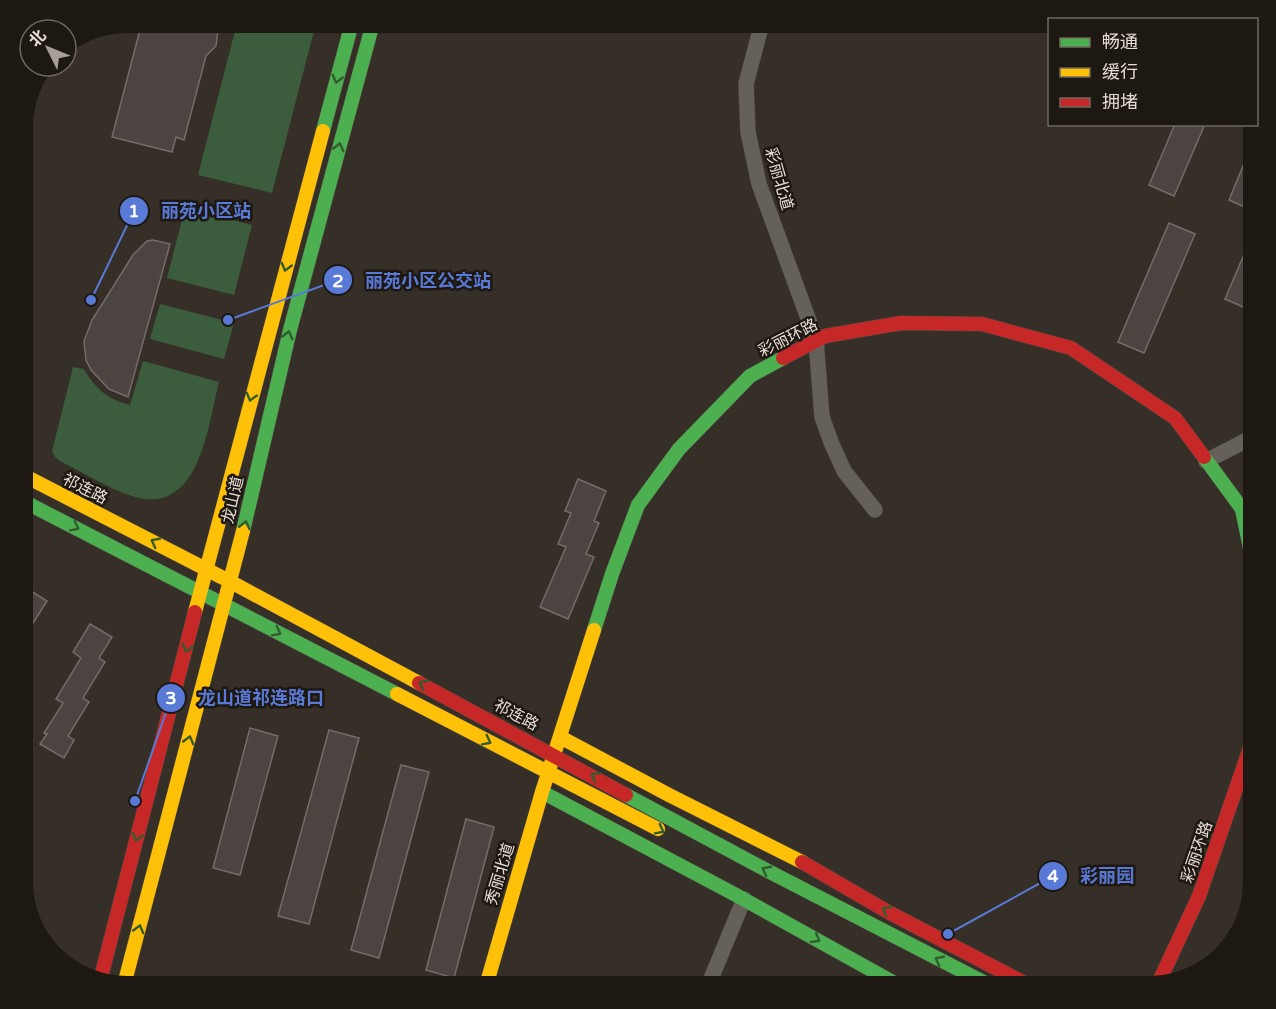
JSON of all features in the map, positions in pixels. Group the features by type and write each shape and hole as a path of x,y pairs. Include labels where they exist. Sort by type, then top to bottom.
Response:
{"main road":[{"name":"龙山道","path":"102,972 349,33"},
{"name":"龙山道","path":"126,976 231,582 290,330 370,33"},
{"name":"彩丽环路","path":"549,773 612,574 638,505 679,449 750,376 825,336 901,323 982,324 1071,348 1175,418 1243,513"},
{"name":"祁连路","path":"33,480 207,569 768,871 970,976"},
{"path":"33,506 672,837"},
{"path":"560,737 669,795 784,851 890,913 1009,976"},
{"name":"彩丽环路","path":"1163,974 1200,896 1243,769"},
{"name":"秀丽北道","path":"489,976 549,773"},
{"path":"542,792 744,899 880,976"},
{"path":"744,874 765,885"}],"street":[{"name":"彩丽北道","path":"759,33 746,84 748,132 759,184 816,340 822,417 844,471 875,510"},
{"path":"1206,461 1243,442"},
{"path":"712,976 744,899"}],"green space":[{"path":"234,33 313,33 272,193 198,175"},
{"path":"185,208 252,225 234,295 167,278"},
{"path":"160,304 234,323 224,359 150,339"},
{"path":"143,361 219,382 205,442 197,462 187,480 174,493 157,499 135,497 116,490 60,461 52,451 73,367 84,369 98,388 109,397 130,405"}],"building":[{"path":"139,33 218,33 216,46 206,56 184,140 176,137 172,152 112,137"},
{"path":"1174,126 1204,126 1174,196 1149,185"},
{"path":"1243,166 1243,206 1229,200"},
{"path":"1169,223 1195,234 1144,353 1118,342"},
{"path":"147,241 170,244 128,397 109,389 91,370 86,360 84,341 92,320 133,255"},
{"path":"1243,257 1243,307 1225,299"},
{"path":"578,479 606,491 594,521 599,523 586,554 594,557 568,619 540,607 566,547 558,544 571,513 565,511"},
{"path":"33,592 47,601 33,623"},
{"path":"90,624 112,637 99,658 105,662 83,698 89,702 68,736 74,740 64,758 40,744 47,734 44,733 63,703 56,699 81,658 73,652"},
{"path":"250,728 278,736 240,875 213,868"},
{"path":"329,730 359,738 309,924 278,916"},
{"path":"401,765 429,772 379,958 351,950"},
{"path":"466,819 494,827 455,976 426,970"}],"traffic: fast":[{"path":"323,131 349,33"},
{"path":"243,531 290,330 370,33"},
{"path":"594,630 638,505 679,449 750,376 783,358"},
{"path":"1204,457 1242,509 1243,514"},
{"path":"33,506 397,694"},
{"path":"542,792 882,976"},
{"path":"626,795 972,976"}],"traffic: slow":[{"path":"195,612 323,131"},
{"path":"33,480 231,582 419,683"},
{"path":"126,976 243,531"},
{"path":"489,976 542,792 594,630"},
{"path":"397,694 658,829"},
{"path":"560,737 802,862"}],"traffic: jam":[{"path":"783,358 825,336 901,323 982,324 1071,348 1175,418 1204,457"},
{"path":"102,972 195,612"},
{"path":"419,683 626,795"},
{"path":"1162,975 1199,896 1243,768"},
{"path":"802,862 890,913 1011,976"}],"place":[{"name":"丽苑小区站","path":"91,300"},
{"name":"丽苑小区公交站","path":"228,320"},
{"name":"龙山道祁连路口","path":"135,801"},
{"name":"彩丽园","path":"948,934"}]}
